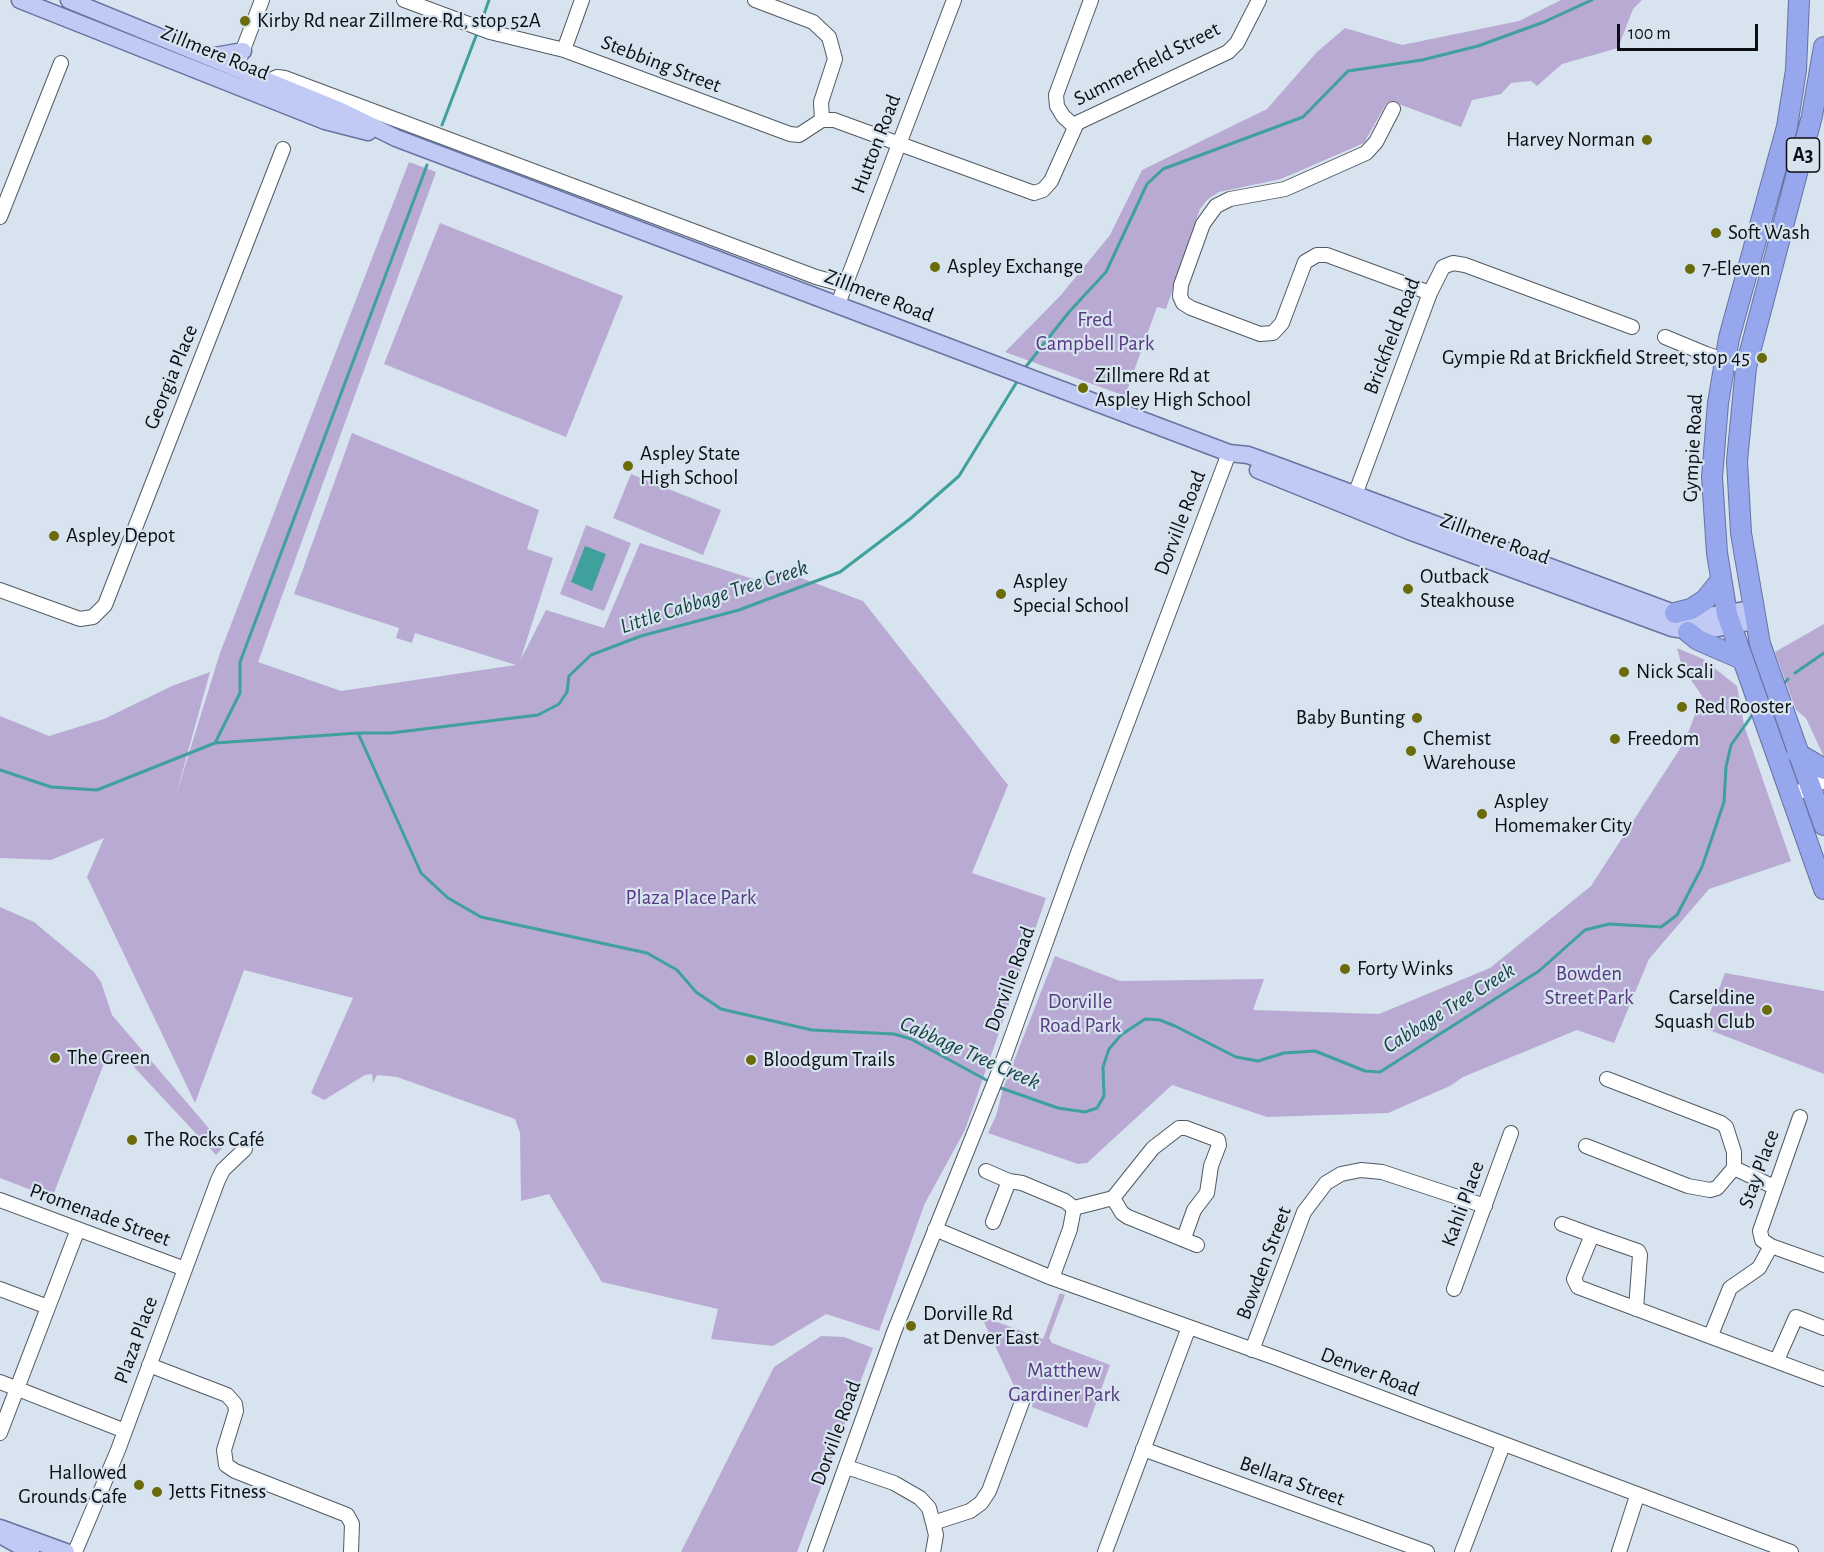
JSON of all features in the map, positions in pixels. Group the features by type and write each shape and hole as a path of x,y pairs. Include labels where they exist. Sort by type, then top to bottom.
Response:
{"highway":[{"name":"Gympie Road","path":"1799,0 1796,70 1787,127 1725,359 1715,424 1712,477 1721,580 1729,620 1824,890"},
{"name":"A3","path":"1824,47 1812,116 1746,367 1738,441 1737,479 1741,533 1754,615 1766,664 1797,753 1818,791 1824,825"},
{"path":"1675,613 1691,609 1705,600 1721,580"},
{"path":"1688,632 1745,668"},
{"path":"1797,753 1824,769"}],"main road":[{"name":"Zillmere Road","path":"20,0 233,76 335,125 396,138"},
{"name":"Zillmere Road","path":"69,0 208,57 233,76 267,82 340,111 396,138 1229,453 1245,464 1675,613 1699,619 1729,620"},
{"path":"208,57 243,51"},
{"name":"Zillmere Road","path":"1353,502 1688,632 1754,615"},
{"path":"0,1528 66,1552"},
{"path":"0,1535 31,1552"}],"street":[{"path":"233,76 262,0"},
{"name":"Stebbing Street","path":"404,0 489,32 564,50 790,134 799,135 822,120"},
{"path":"564,50 582,0"},
{"path":"755,0 813,22 829,37 834,59 821,102 822,120 838,121 899,144"},
{"name":"Hutton Road","path":"838,304 954,0"},
{"path":"1075,126 1063,116 1057,105 1056,95 1091,0"},
{"name":"Summerfield Street","path":"899,144 1034,193 1043,190 1051,181 1075,126 1087,117 1228,52 1237,43 1260,0"},
{"path":"0,217 61,63"},
{"name":"Zillmere Road","path":"267,82 277,77 285,78 816,277 845,285"},
{"path":"1393,109 1374,147 1366,153 1285,189 1230,199 1216,206 1203,224 1181,285 1180,296 1183,303 1191,308 1260,334 1273,333 1282,323 1305,262 1312,256 1323,254 1430,293"},
{"name":"Georgia Place","path":"0,590 80,619 93,617 105,605 283,149"},
{"path":"512,183 518,165"},
{"name":"Brickfield Road","path":"1353,502 1430,293 1439,271 1448,264 1458,263 1632,327"},
{"path":"1665,337 1697,351 1746,367"},
{"name":"Dorville Road","path":"815,1552 894,1332 986,1106 1082,842 1229,453"},
{"path":"1792,801 1818,791"},
{"path":"1586,1146 1680,1183 1710,1190 1717,1188 1734,1168 1734,1152 1726,1127 1721,1123 1607,1079"},
{"name":"Stay Place","path":"1771,1246 1762,1240 1760,1231 1800,1117"},
{"path":"1074,1208 1113,1198 1148,1153 1179,1128 1225,1139 1211,1167 1207,1193 1194,1210 1184,1238"},
{"name":"Kahli Place","path":"1454,1289 1511,1133"},
{"name":"Plaza Place","path":"75,1552 125,1431 218,1180 223,1170 245,1149"},
{"path":"1734,1168 1774,1187"},
{"name":"Bowden Street","path":"1252,1350 1304,1212 1326,1183 1341,1174 1361,1170 1382,1172 1485,1206"},
{"path":"986,1171 1065,1201 1074,1208"},
{"path":"993,1222 1009,1181"},
{"path":"1113,1198 1122,1213 1128,1217 1197,1245"},
{"name":"Promenade Street","path":"0,1200 185,1269"},
{"path":"1052,1278 1070,1229 1074,1208"},
{"path":"1562,1224 1638,1251 1640,1255 1636,1309"},
{"path":"0,1433 78,1229"},
{"name":"Denver Road","path":"935,1229 1052,1278 1252,1350 1791,1552"},
{"path":"1592,1235 1574,1284 1824,1379"},
{"path":"1711,1335 1730,1288 1759,1268 1771,1246 1824,1265"},
{"path":"0,1289 48,1307"},
{"path":"1777,1360 1796,1317 1824,1328"},
{"path":"1105,1552 1189,1327"},
{"path":"149,1365 227,1395 235,1404 236,1411 224,1450 226,1465 235,1471 347,1515 352,1524 351,1552"},
{"path":"0,1382 125,1431"},
{"path":"933,1523 970,1511 981,1503 989,1491 1022,1402"},
{"path":"1462,1552 1503,1444"},
{"name":"Bellara Street","path":"1143,1449 1427,1552"},
{"path":"847,1467 894,1483 920,1498 929,1508 936,1535 933,1552"},
{"path":"1619,1552 1637,1496"}],"green space":[{"name":"Fred Campbell Park","path":"1561,0 1642,0 1633,9 1618,48 1562,64 1537,86 1531,81 1511,83 1501,94 1472,100 1461,127 1393,102 1386,104 1364,143 1281,179 1219,192 1208,199 1200,209 1166,309 1157,307 1125,396 1005,352 1061,295 1110,235 1142,170 1267,109 1317,52 1345,28 1402,45 1519,21"},
{"name":"Plaza Place Park","path":"409,162 436,172 258,662 341,691 516,665 415,633 412,643 396,638 399,628 294,594 352,433 539,510 527,549 553,558 520,661 546,610 604,628 640,543 753,579 788,573 863,601 1008,785 972,873 1046,898 965,1130 925,1203 879,1331 826,1314 773,1346 711,1339 718,1309 602,1282 549,1194 521,1201 520,1133 515,1119 397,1077 377,1075 373,1083 372,1074 365,1075 324,1100 311,1093 353,998 244,970 195,1103 87,877 104,838 51,860 0,858 0,716 49,736 104,719 172,686 210,672 176,795 220,653"},
{"path":"440,223 623,296 566,437 384,364"},
{"path":"631,474 721,510 703,555 613,518"},
{"path":"586,525 631,543 604,611 560,594"},
{"path":"1824,624 1824,757 1806,718 1796,710 1775,652"},
{"path":"1677,648 1703,659 1737,686 1744,725 1791,861 1709,889 1649,959 1614,1043 1577,1030 1463,1077 1450,1086 1388,1113 1267,1117 1172,1085 1087,1163 1078,1164 988,1133 1055,956 1120,981 1264,979 1253,1010 1379,1014 1490,968 1591,886 1685,741 1702,696 1682,667"},
{"name":"The Green","path":"0,907 34,922 94,972 101,982 112,1015 224,1146 216,1155 119,1051 103,1066 52,1198 0,1178"},
{"name":"Carseldine Squash Club","path":"1725,973 1824,991 1824,1074 1704,1028"},
{"name":"Matthew Gardiner Park","path":"1060,1293 1065,1295 1049,1338 1052,1343 1110,1365 1087,1428 1032,1407 1033,1398 1028,1394 1017,1392 981,1316 1043,1339"},
{"path":"821,1336 844,1337 873,1348 797,1552 681,1552 774,1367"}],"shaded area":[{"path":"585,546 606,554 592,591 571,582"}],"waterway":[{"path":"483,17 489,0"},
{"name":"Little Cabbage Tree Creek","path":"1024,369 1069,312 1106,272 1147,184 1163,169 1303,117 1348,71 1422,60 1478,46 1544,22 1592,0"},
{"path":"442,125 476,36"},
{"path":"215,743 240,693 240,662 427,165"},
{"name":"Little Cabbage Tree Creek","path":"0,770 51,787 97,790 215,743 358,733 391,733 538,715 559,704 567,692 569,676 591,655 641,636 739,610 840,572 910,519 959,476 1018,380"},
{"name":"Cabbage Tree Creek","path":"1795,673 1824,653"},
{"name":"Cabbage Tree Creek","path":"1781,686 1788,679"},
{"name":"Cabbage Tree Creek","path":"998,1087 1058,1108 1085,1112 1097,1108 1104,1096 1103,1067 1109,1049 1121,1035 1145,1019 1160,1020 1175,1026 1236,1057 1258,1061 1284,1053 1315,1051 1365,1071 1380,1072 1539,971 1585,930 1609,924 1661,927 1677,915 1702,867 1724,802 1726,767 1731,745 1753,714"},
{"name":"Cabbage Tree Creek","path":"358,733 421,873 448,898 481,917 647,953 677,970 696,992 721,1009 812,1030 894,1034 911,1039 990,1082"}],"place":[{"name":"Kirby Rd near Zillmere Rd, stop 52A","path":"245,21"},
{"name":"Harvey Norman","path":"1647,140"},
{"name":"Soft Wash","path":"1716,233"},
{"name":"Aspley Exchange","path":"935,267"},
{"name":"7-Eleven","path":"1690,269"},
{"name":"Gympie Rd at Brickfield Street, stop 45","path":"1762,358"},
{"name":"Zillmere Rd at Aspley High School","path":"1083,388"},
{"name":"Aspley State High School","path":"628,466"},
{"name":"Aspley Depot","path":"54,536"},
{"name":"Outback Steakhouse","path":"1408,589"},
{"name":"Aspley Special School","path":"1001,594"},
{"name":"Nick Scali","path":"1624,672"},
{"name":"Red Rooster","path":"1682,707"},
{"name":"Baby Bunting","path":"1417,718"},
{"name":"Freedom","path":"1615,739"},
{"name":"Chemist Warehouse","path":"1411,751"},
{"name":"Aspley Homemaker City","path":"1482,814"},
{"name":"Forty Winks","path":"1345,969"},
{"name":"Carseldine Squash Club","path":"1767,1010"},
{"name":"The Green","path":"55,1058"},
{"name":"Bloodgum Trails","path":"751,1060"},
{"name":"The Rocks Café","path":"132,1140"},
{"name":"Dorville Rd at Denver East","path":"911,1326"},
{"name":"Hallowed Grounds Cafe","path":"139,1485"},
{"name":"Jetts Fitness","path":"157,1492"}],"park label":[{"name":"Bowden Street Park","path":"1589,986"},
{"name":"Dorville Road Park","path":"1080,1014"}]}
